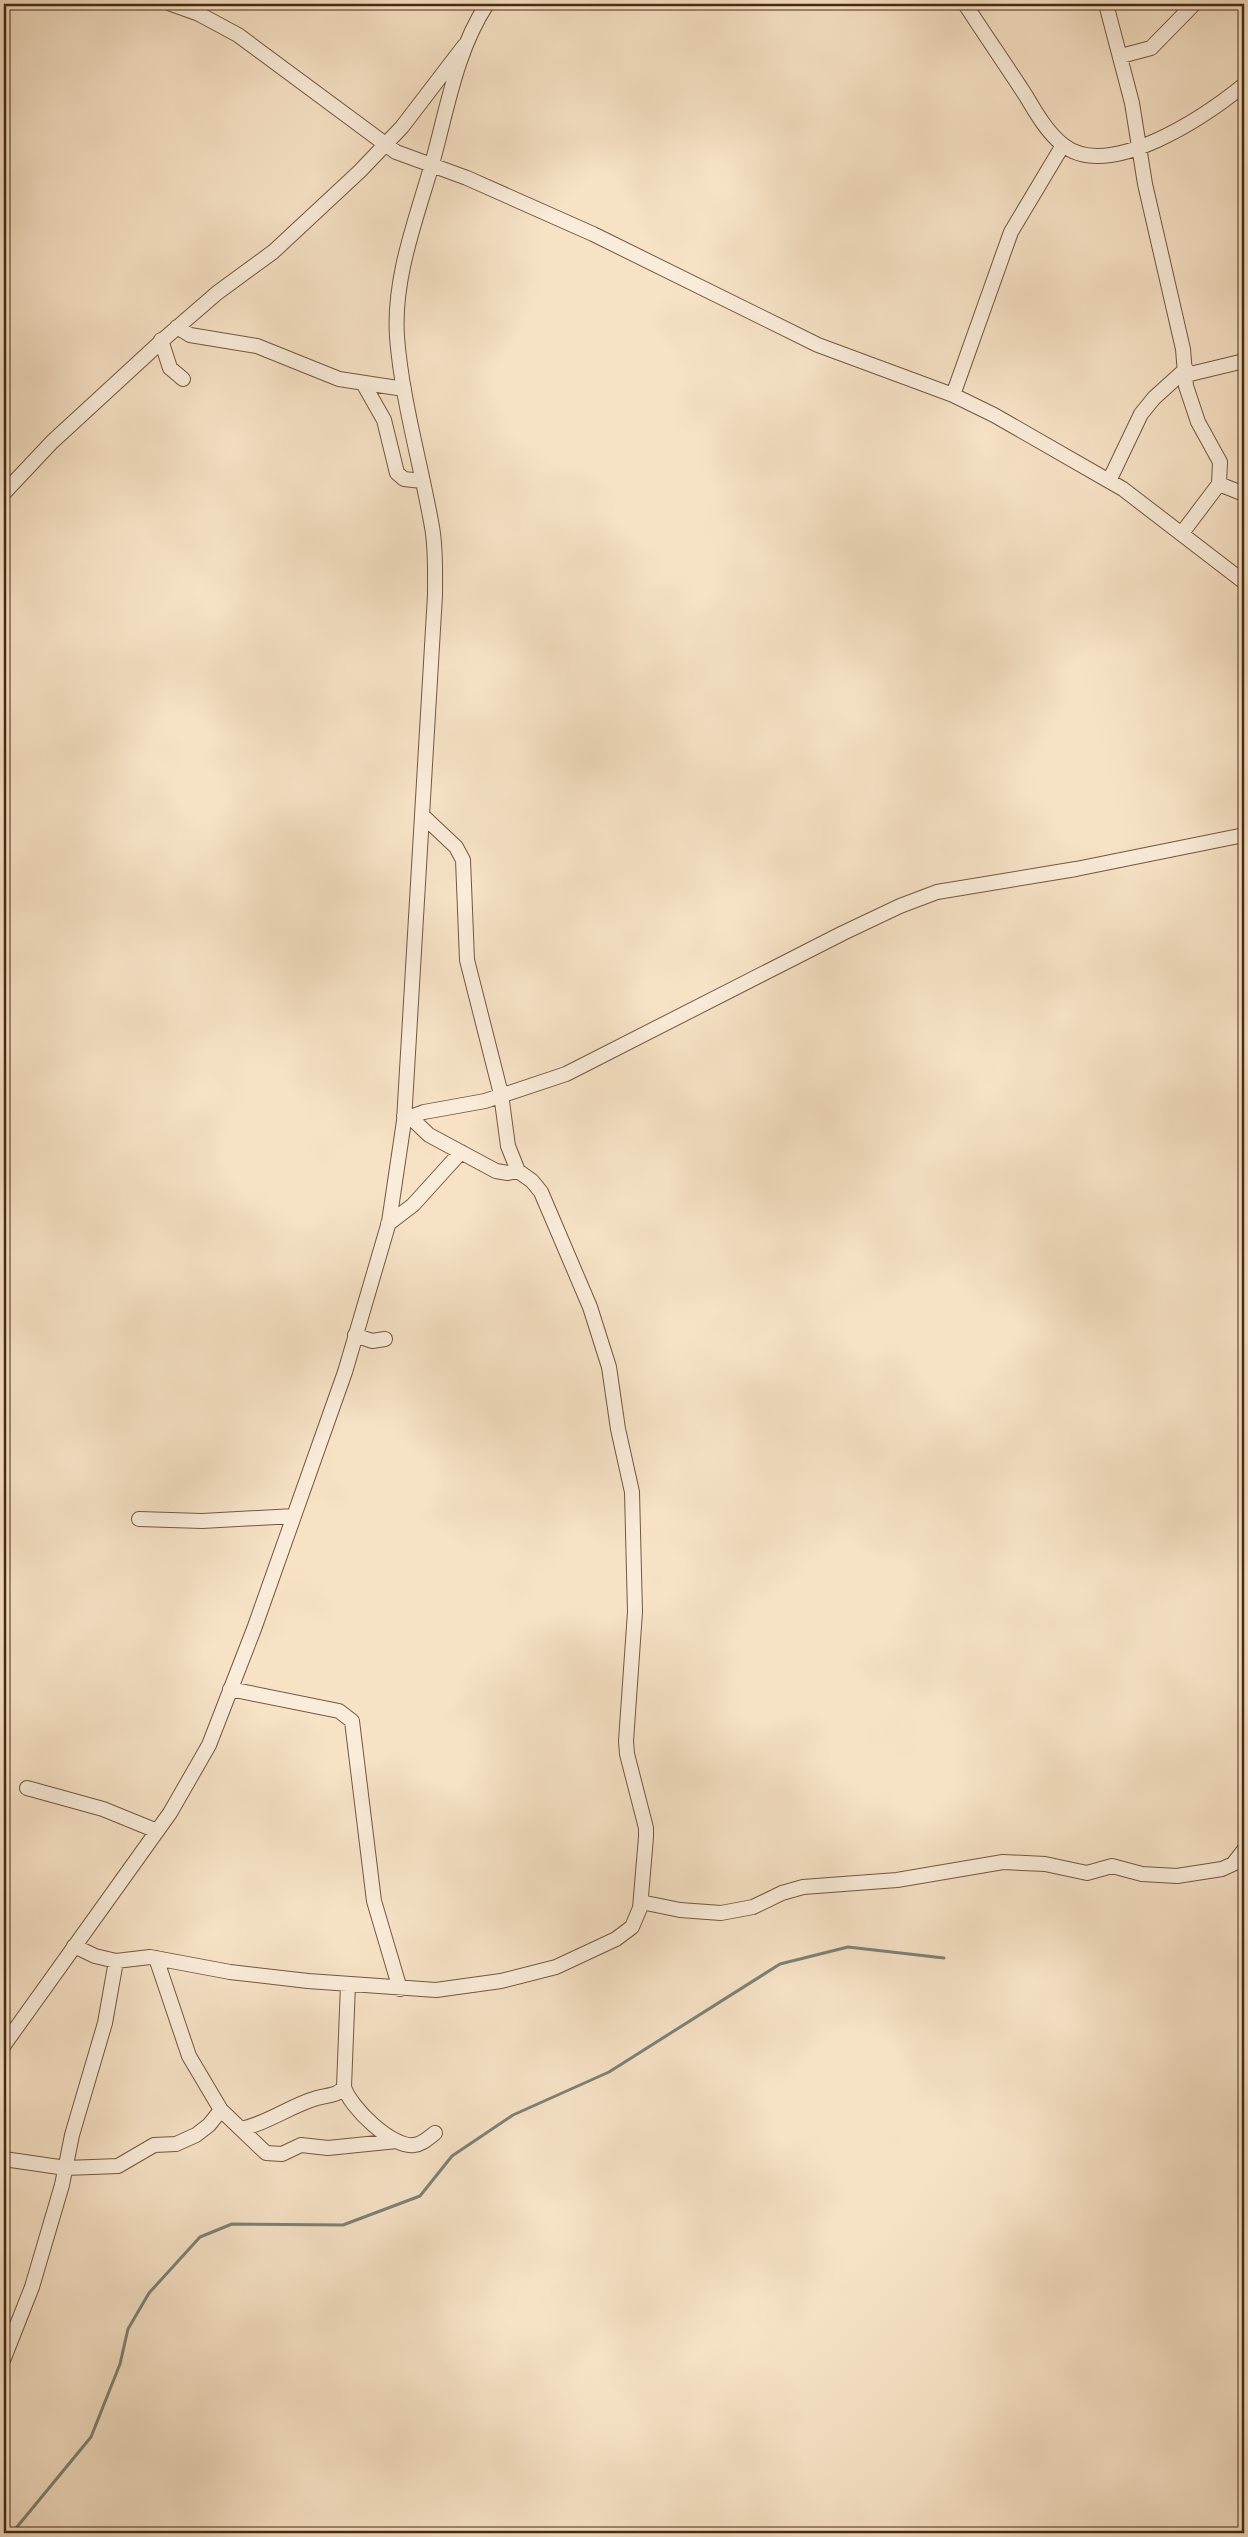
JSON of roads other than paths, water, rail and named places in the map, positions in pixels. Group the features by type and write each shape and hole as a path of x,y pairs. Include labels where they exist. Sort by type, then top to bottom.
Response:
{"street":[{"path":"171,4 199,14 238,35 386,146 593,234 818,344 953,395 994,415 1110,481 1182,533 1244,582"},
{"path":"4,2045 170,1813 209,1744 294,1516 345,1372 388,1224 407,1117 435,586 435,548 404,389 396,316 406,257 466,43 475,22 487,4"},
{"path":"965,4 1038,116 1063,145 1072,150 1094,155 1140,149 1222,102 1244,85"},
{"path":"1106,4 1132,103 1156,236 1186,372 1186,386 1198,422 1220,462 1219,484 1182,533"},
{"path":"1121,56 1151,48 1194,4"},
{"path":"4,493 52,442 161,340 217,293 273,252 386,146 456,53 466,43"},
{"path":"953,395 1011,232 1063,145"},
{"path":"177,327 185,333 197,336 256,346 339,379 404,389"},
{"path":"161,340 170,368 183,379"},
{"path":"1110,481 1141,414 1154,398 1186,372 1244,361"},
{"path":"363,383 384,420 397,473 404,479 422,481"},
{"path":"1219,484 1244,494"},
{"path":"74,1946 95,1956 116,1961 156,1958 230,1972 400,1989 436,1990 532,1974 556,1967 584,1956 616,1939 632,1927 638,1918 641,1902 646,1828 637,1799 626,1741 636,1587 634,1513 630,1474 618,1429 612,1381 590,1307 541,1192 532,1181 518,1171 508,1146 501,1094 467,960 463,860 456,847 422,815"},
{"path":"407,1117 485,1101 501,1094 566,1074 589,1064 843,933 900,906 937,892 1076,869 1244,835"},
{"path":"407,1117 429,1135 496,1172 508,1173 518,1171"},
{"path":"388,1224 413,1205 461,1152"},
{"path":"356,1335 368,1340 385,1340"},
{"path":"139,1519 202,1521 294,1516"},
{"path":"230,1689 339,1711 349,1716 352,1721 374,1901 400,1989"},
{"path":"27,1788 103,1809 157,1831"},
{"path":"641,1902 680,1910 720,1914 754,1907 802,1887 896,1880 1003,1862 1045,1864 1087,1872 1112,1866 1142,1874 1178,1876 1222,1869 1233,1864 1244,1850"},
{"path":"156,1958 188,2056 222,2110 266,2153 274,2155 287,2152 301,2145 328,2148 397,2141 414,2145 425,2142 435,2133"},
{"path":"4,2358 32,2287 66,2168 72,2135 105,2023 116,1961"},
{"path":"348,1984 344,2087 347,2097 369,2121 397,2141"},
{"path":"241,2129 260,2125 312,2100 338,2094 344,2087"},
{"path":"4,2159 66,2168 118,2166 154,2145 184,2142 209,2125 222,2110"}],"waterway":[{"path":"12,2533 91,2437 120,2364 128,2329 149,2293 200,2237 232,2224 343,2225 420,2196 452,2156 513,2115 609,2072 780,1964 848,1947 944,1958"}]}
